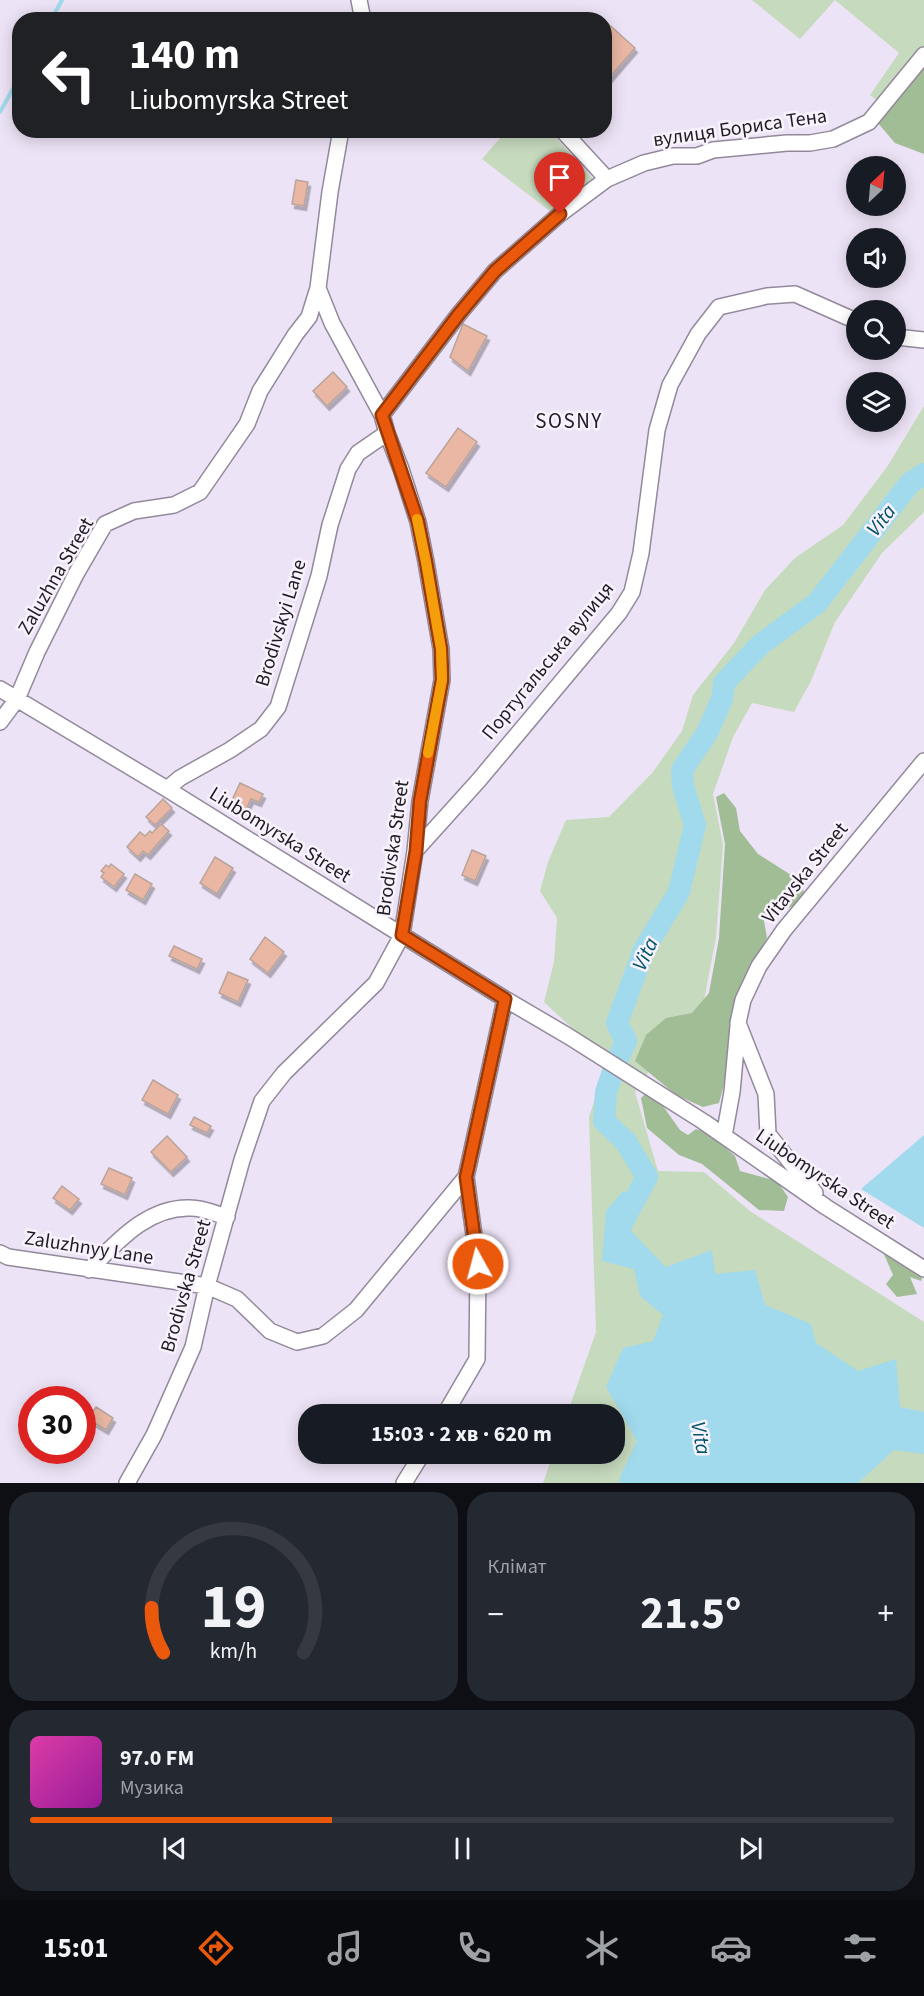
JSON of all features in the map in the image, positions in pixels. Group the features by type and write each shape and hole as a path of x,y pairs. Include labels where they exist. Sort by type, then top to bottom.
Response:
{"street":[{"name":"вулиця Бориса Тена","path":"382,415 495,271 552,221 607,179 644,163 674,156 697,156 713,150 810,143 833,139 869,122 924,56"},
{"name":"Brodivska Street","path":"127,1483 154,1436 193,1347 207,1286 242,1160 262,1101 284,1073 376,983 402,935 416,851 420,801 442,680 441,649 418,522 401,469 382,415 332,323 318,288 340,138"},
{"path":"569,138 607,179"},
{"name":"Zaluzhna Street","path":"0,722 17,699 36,652 76,574 105,524 134,511 174,505 200,492 247,424 260,391 295,334 309,317 318,288"},
{"name":"Португальська вулиця","path":"416,851 479,780 619,613 633,592 641,553 657,430 670,385 698,334 719,307 767,296 795,294 846,317"},
{"path":"906,338 924,340"},
{"name":"Brodivskyi Lane","path":"167,789 180,778 230,750 261,729 278,707 319,576 330,525 348,469 358,453 387,433"},
{"name":"Liubomyrska Street","path":"0,689 568,1036 704,1122 826,1207 924,1269"},
{"name":"Vitavska Street","path":"724,1136 732,1092 738,1023 743,1000 759,966 784,930 924,761"},
{"path":"452,1404 477,1359 478,1264 466,1177 505,999"},
{"path":"738,1023 766,1094 768,1134 826,1207"},
{"name":"Zaluzhnyy Lane","path":"0,1253 8,1257 89,1270 207,1286 237,1299 270,1331 297,1342 323,1336 357,1310 466,1177"},
{"path":"89,1270 145,1220 167,1211 191,1208 228,1217"},
{"path":"404,1483 416,1464"}],"green space":[{"path":"752,0 835,0 800,39"},
{"path":"835,0 924,0 924,48 879,102 870,95 899,53"},
{"path":"924,65 924,154 895,143 877,122"},
{"path":"500,138 556,138 595,181 551,212 482,159"},
{"path":"924,406 924,512 882,553 835,622 811,681 794,712 752,703 733,737 713,794 723,845 716,937 693,1059 649,1071 635,1092 658,1171 704,1172 750,1211 924,1322 924,1481 922,1483 543,1483 550,1464 625,1464 625,1404 571,1404 596,1332 589,1117 604,1071 572,1028 544,1002 554,962 557,918 540,891 548,862 566,820 609,817 653,772 682,731 693,695 734,643 765,590 795,558 843,525 887,467"},
{"path":"724,793 736,808 740,831 758,854 799,880 804,892 794,906 773,913 764,921 767,938 736,998 730,1022 726,1078 719,1103 703,1107 676,1095 635,1061 646,1035 666,1018 692,1013 709,993 719,938 725,844 716,797"},
{"path":"646,1093 663,1106 680,1130 688,1135 696,1129 709,1133 735,1156 740,1171 777,1181 788,1197 784,1211 759,1210 702,1164 679,1155 647,1128 641,1098"},
{"path":"883,1252 923,1275 921,1281 910,1277 917,1294 897,1297 886,1284 893,1275"}],"water":[{"path":"924,1135 924,1228 861,1189"},
{"path":"623,1191 641,1200 631,1231 666,1267 712,1250 715,1274 755,1270 765,1305 811,1324 816,1343 858,1371 896,1359 900,1407 924,1412 924,1454 894,1450 858,1483 619,1483 637,1441 625,1420 625,1404 616,1404 606,1387 623,1348 653,1341 663,1315 640,1296 634,1269 602,1261 606,1211"}],"building":[{"path":"612,27 635,48 612,75"},
{"path":"296,180 308,182 304,206 292,204"},
{"path":"463,324 487,336 468,371 450,357"},
{"path":"333,372 347,387 327,406 313,391"},
{"path":"458,428 477,442 446,487 426,473"},
{"path":"240,783 263,794 259,802 251,799 244,814 235,810 237,804 231,802"},
{"path":"163,799 172,808 155,825 146,817"},
{"path":"161,824 169,831 148,855 143,851 138,857 127,847 140,832 145,836"},
{"path":"472,850 486,856 475,881 462,875"},
{"path":"215,857 233,868 217,894 200,883"},
{"path":"111,864 124,874 114,887 101,877 104,873 101,871 106,865 109,867"},
{"path":"135,874 152,884 143,900 126,890"},
{"path":"265,937 284,952 268,973 250,959"},
{"path":"174,946 202,959 197,969 169,956"},
{"path":"228,972 248,980 238,1002 219,993"},
{"path":"153,1080 178,1095 168,1114 142,1100"},
{"path":"194,1117 211,1126 207,1133 190,1125"},
{"path":"167,1136 187,1157 171,1172 151,1152"},
{"path":"109,1168 132,1178 125,1195 101,1184"},
{"path":"62,1186 79,1199 70,1210 53,1198"},
{"path":"96,1407 113,1418 106,1430 96,1424"}],"waterway":[{"path":"55,12 62,0"},
{"path":"0,112 12,90"},
{"name":"Vita","path":"622,1223 647,1177 626,1142 604,1121 606,1092 626,1041 617,1023 644,950 679,892 695,825 683,786 682,770 707,733 722,699 724,683 760,645 817,603 910,483 924,474"}],"slow traffic":[{"path":"417,519 441,649 442,680 428,753"}],"district":[{"name":"SOSNY","path":"569,421"}],"route":[{"path":"478,1264 466,1177 505,999 402,935 416,851 420,801 442,680 441,649 418,522 382,415 495,271 560,214"}]}
